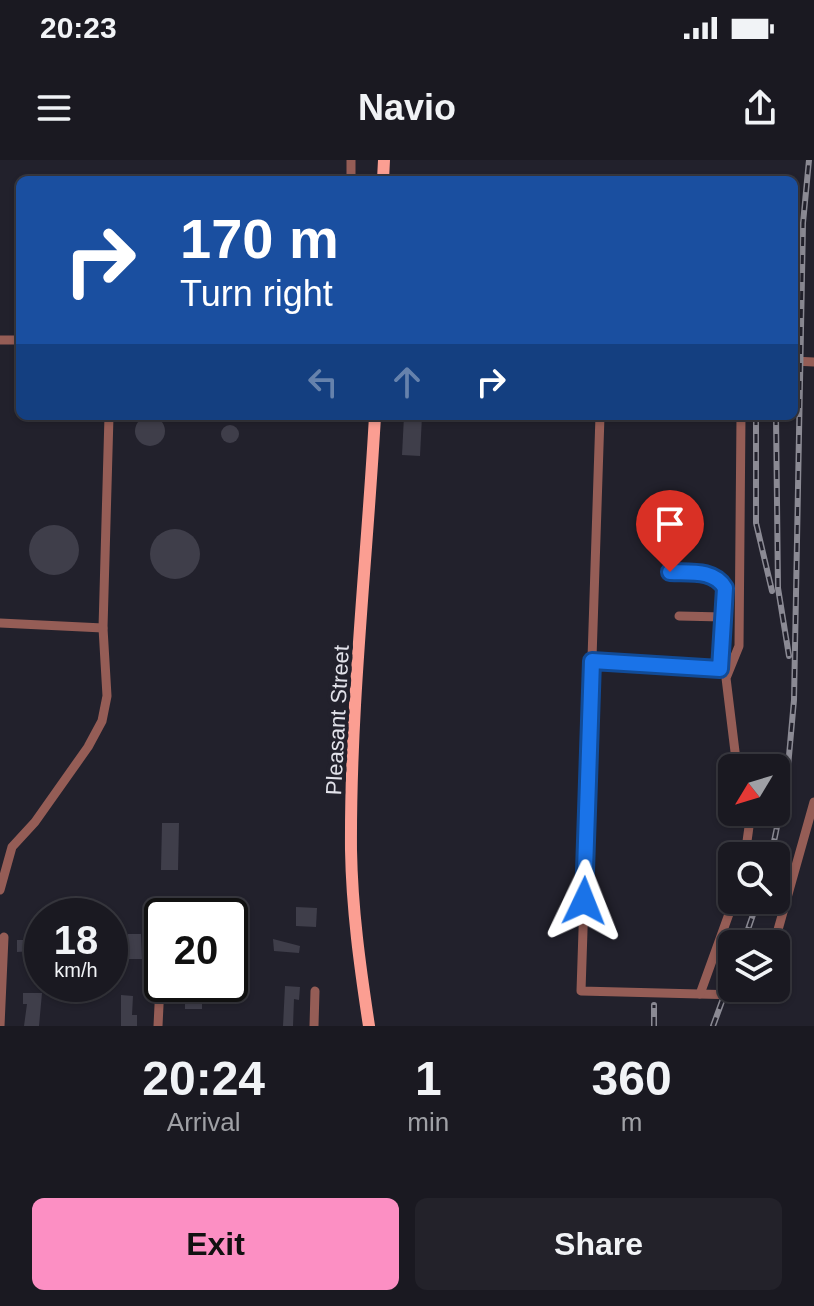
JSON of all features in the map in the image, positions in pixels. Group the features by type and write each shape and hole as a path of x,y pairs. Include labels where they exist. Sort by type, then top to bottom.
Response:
{"main road":[{"name":"Pleasant Street","path":"369,1026 357,944 351,837 355,724 375,420"}],"street":[{"path":"0,890 12,847 35,822 102,721 107,696 103,628 109,420"},
{"path":"600,420 581,991 718,994"},
{"path":"725,669 739,646 741,420"},
{"path":"670,572 710,575 720,580 725,588 725,669 735,754"},
{"path":"679,616 723,617"},
{"path":"0,623 103,628"},
{"path":"592,661 725,669"},
{"path":"778,930 814,802"},
{"path":"700,994 729,914"},
{"path":"0,1026 4,937"},
{"path":"314,1026 315,991"},
{"path":"158,1026 159,1002"}],"building":[{"path":"141,420 159,420 164,425 164,437 156,445 144,445 136,437 136,425"},
{"path":"404,420 422,420 420,456 402,455"},
{"path":"230,425 237,427 237,441 230,443 223,441 221,434 223,427"},
{"path":"44,526 64,526 78,540 78,560 64,574 44,574 30,560 30,540"},
{"path":"175,529 193,536 200,554 193,572 175,579 157,572 150,554 157,536"},
{"path":"162,823 179,823 178,870 161,870"},
{"path":"296,907 317,908 316,927 296,926"},
{"path":"128,934 141,934 142,959 128,959"},
{"path":"273,939 300,946 299,953 274,951"},
{"path":"17,940 24,940 24,952 17,952"},
{"path":"285,986 300,987 299,1000 294,999 293,1026 283,1026"},
{"path":"23,993 24,1002 41,1002 39,1026 24,1026 27,1004 23,1004"},
{"path":"128,996 133,996 132,1015 137,1015 137,1026 121,1026 121,1002 128,1002"},
{"path":"185,1002 202,1002 202,1009 185,1009"}],"railway":[{"path":"774,842 787,778 794,700 803,223 809,160"},
{"path":"756,420 756,523 772,591"},
{"path":"776,420 778,588 789,656"},
{"path":"748,930 753,914"},
{"path":"713,1026 722,1002"},
{"path":"654,1005 654,1026"}],"route":[{"path":"584,901 592,661 720,669 725,588 720,580 710,575 670,572"}]}
